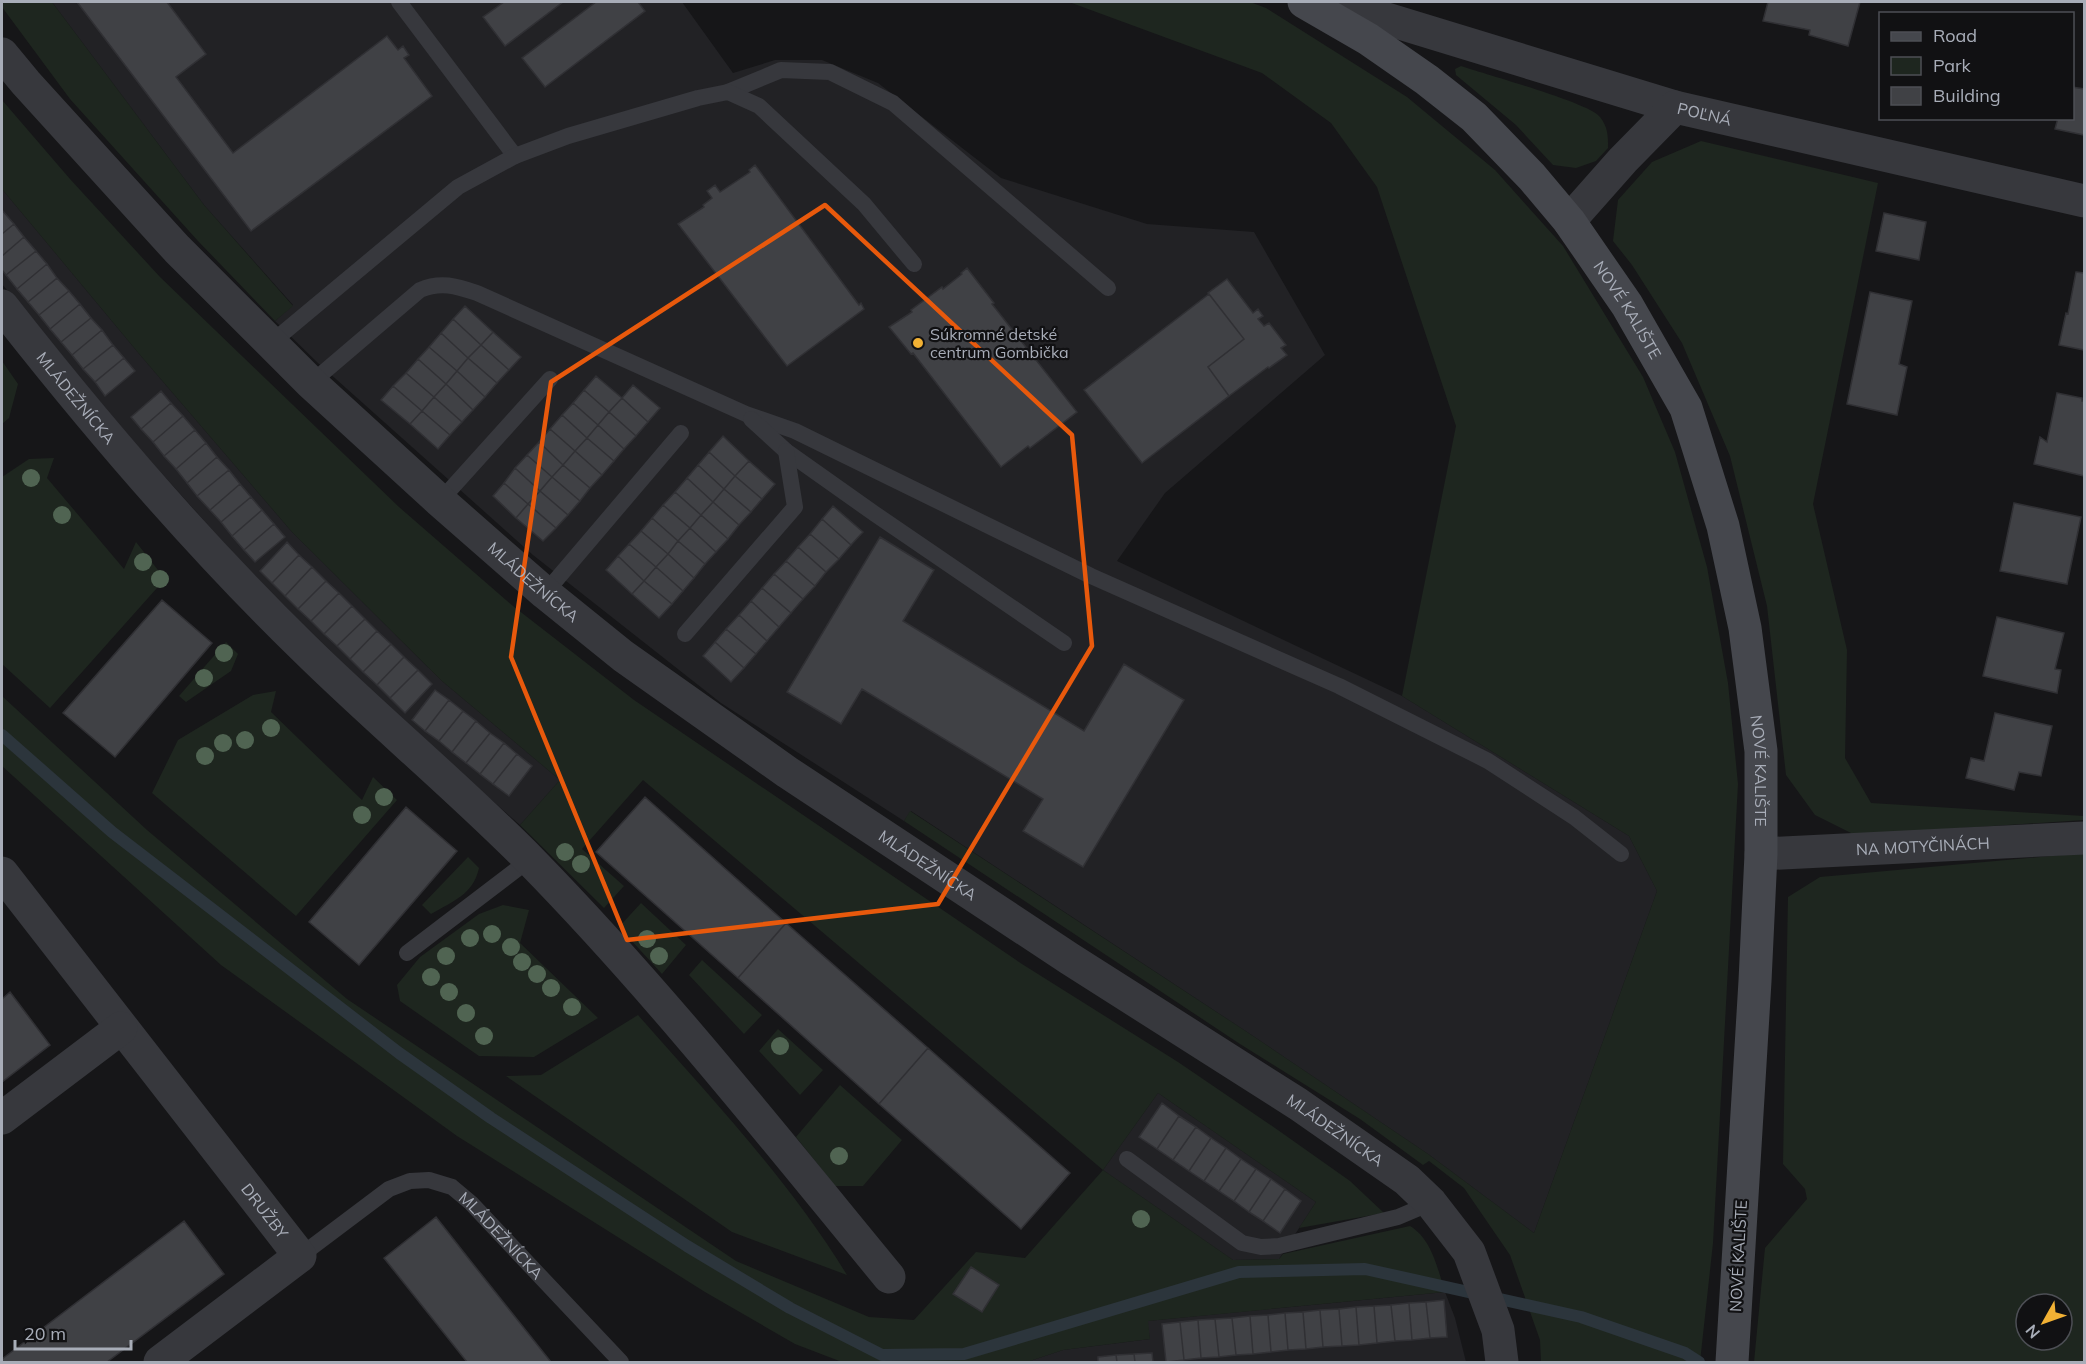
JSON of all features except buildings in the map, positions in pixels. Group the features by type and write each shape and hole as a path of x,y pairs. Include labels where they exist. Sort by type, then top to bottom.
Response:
{"street":[{"name":"NOVÉ KALIŠTE","path":"1304,2 1368,39 1427,80 1474,117 1532,177 1569,221 1627,305 1686,408 1724,526 1745,628 1761,751 1761,854 1755,981 1732,1362"},
{"name":"POĽNÁ","path":"1331,2 1674,107 2085,201"},
{"name":"MLÁDEŽNÍCKA","path":"2,54 177,249 311,383 545,593 623,656 787,772 1070,959 1298,1104 1398,1173 1431,1203 1469,1252 1498,1330 1502,1362"},
{"path":"1569,221 1674,107"},
{"name":"MLÁDEŽNÍCKA","path":"2,306 71,394 199,541 303,647 529,860 655,994 889,1277"},
{"name":"NA MOTYČINÁCH","path":"1761,854 2085,838"},
{"name":"DRUŽBY","path":"2,873 300,1256"},
{"path":"2,1118 121,1028"},
{"path":"160,1362 300,1256"}],"lane":[{"path":"399,2 516,156"},
{"path":"271,343 458,188 516,156 568,136 698,98 728,92 781,70 830,72 893,103 1108,288"},
{"path":"728,92 759,105 864,204 914,264"},
{"path":"311,383 410,297 429,286 454,285 477,293 746,414 795,431 1090,576 1339,686 1477,756 1574,817 1621,854"},
{"path":"440,501 550,379"},
{"path":"746,414 786,451 1064,643"},
{"path":"545,593 681,433"},
{"path":"685,634 795,507 786,451"},
{"path":"407,953 529,860"},
{"path":"1127,1159 1242,1243 1261,1247 1279,1246 1398,1217 1431,1203"},
{"name":"MLÁDEŽNÍCKA","path":"300,1256 389,1190 410,1181 429,1180 452,1187 471,1203 621,1362"}],"highlighted area":[{"path":"825,205 1072,435 1092,646 938,904 627,940 511,657 551,382"}],"shaded area":[{"path":"52,2 682,2 733,73 775,60 822,60 878,83 1001,178 1147,224 1254,232 1325,355 1165,493 1117,561 1402,696 1629,836 1657,891 1534,1233 1428,1154 911,811 904,821 721,703 533,555 318,363 275,321 293,305 204,205"},
{"path":"2,189 292,532 442,681 560,780 520,825 405,724 252,574 121,428 2,284"},
{"path":"1158,1093 1316,1202 1279,1259 1233,1260 1103,1170"},
{"path":"1445,1292 1455,1318 1466,1362 1027,1362 1063,1350 1150,1339 1147,1321"}],"green space":[{"path":"2,2 52,2 204,205 293,306 275,321 198,241 70,99 2,7"},
{"path":"1069,2 1250,2 1266,8 1407,97 1495,170 1563,246 1643,377 1675,452 1707,567 1728,683 1738,784 1713,1243 1700,1362 1541,1362 1540,1340 1510,1255 1464,1188 1429,1161 1423,1165 1360,1119 1240,1044 904,821 910,811 1428,1154 1534,1233 1657,891 1629,836 1402,696 1456,426 1377,187 1331,123 1262,73"},
{"path":"1461,66 1558,97 1592,111 1605,124 1608,148 1596,161 1576,168 1553,165 1516,125 1456,75 1455,69"},
{"path":"2,100 70,179 160,277 399,507 513,606 634,700 1022,964 1178,1062 1275,1128 1350,1181 1384,1213 1299,1228 1316,1202 1158,1093 1103,1170 643,780 582,849 624,886 604,908 520,825 560,780 442,681 292,532 2,189"},
{"path":"1701,141 1878,183 1813,504 1847,650 1845,758 1871,803 2084,816 2084,820 1855,835 1815,815 1786,775 1767,606 1730,456 1682,343 1632,265 1613,241 1618,200 1652,162"},
{"path":"2,361 18,384 9,418 2,424"},
{"path":"54,458 47,478 124,569 136,542 165,579 50,708 2,664 2,477 29,459"},
{"path":"226,642 238,654 231,671 186,702 179,696"},
{"path":"276,691 271,712 362,800 373,777 397,800 296,916 152,793 178,740 253,695"},
{"path":"2,696 147,830 347,999 736,1261 869,1317 914,1320 976,1252 1025,1258 1103,1170 1233,1260 1279,1259 1283,1254 1410,1226 1418,1232 1429,1247 1445,1292 1148,1321 1150,1339 1063,1350 1027,1362 842,1362 795,1344 705,1292 457,1136 221,965 2,766"},
{"path":"2084,853 2084,1362 1754,1362 1765,1248 1807,1199 1805,1189 1783,1164 1788,897 1820,877"},
{"path":"468,857 479,868 472,885 454,901 431,914 422,905"},
{"path":"641,903 686,945 662,974 619,927"},
{"path":"503,905 529,910 520,943 598,1018 534,1057 479,1056 400,1001 397,985 420,957 479,914"},
{"path":"702,960 762,1015 744,1034 689,975"},
{"path":"638,1015 775,1173 847,1275 732,1232 506,1076 541,1075"},
{"path":"778,1029 823,1070 800,1095 759,1051"},
{"path":"840,1085 902,1140 863,1186 835,1186 796,1137"}],"waterway":[{"path":"2,735 112,832 399,1053 491,1118 687,1246 790,1308 882,1355 964,1354 1239,1272 1365,1269 1581,1317 1685,1353 1699,1362"}],"place":[{"name":"Súkromné detské centrum Gombička","path":"918,343"}]}
